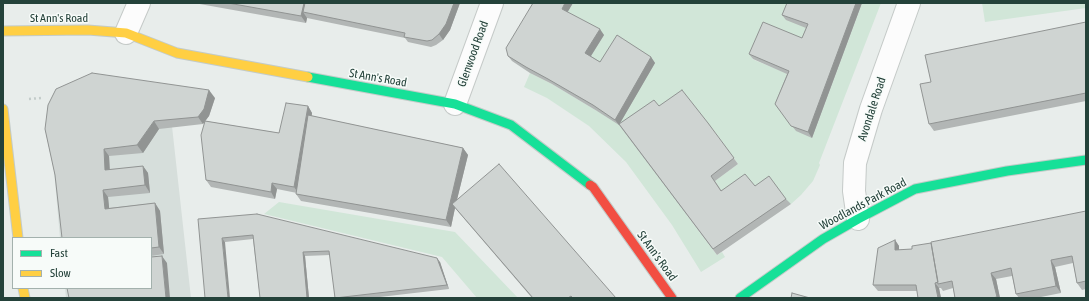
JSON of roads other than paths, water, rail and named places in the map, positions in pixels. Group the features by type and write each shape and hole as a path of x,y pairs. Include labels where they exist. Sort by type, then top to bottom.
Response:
{"main road":[{"name":"St Ann's Road","path":"3,31 88,30 126,33 177,53 455,104 511,125 593,187 672,298"},
{"path":"3,109 9,217 18,237"},
{"name":"Woodlands Park Road","path":"740,298 823,239 915,189 1007,171 1086,160"}],"street":[{"path":"126,33 139,3"},
{"name":"Glenwood Road","path":"455,104 492,3"},
{"name":"Avondale Road","path":"858,219 854,191 855,163 871,109 909,3"}]}
